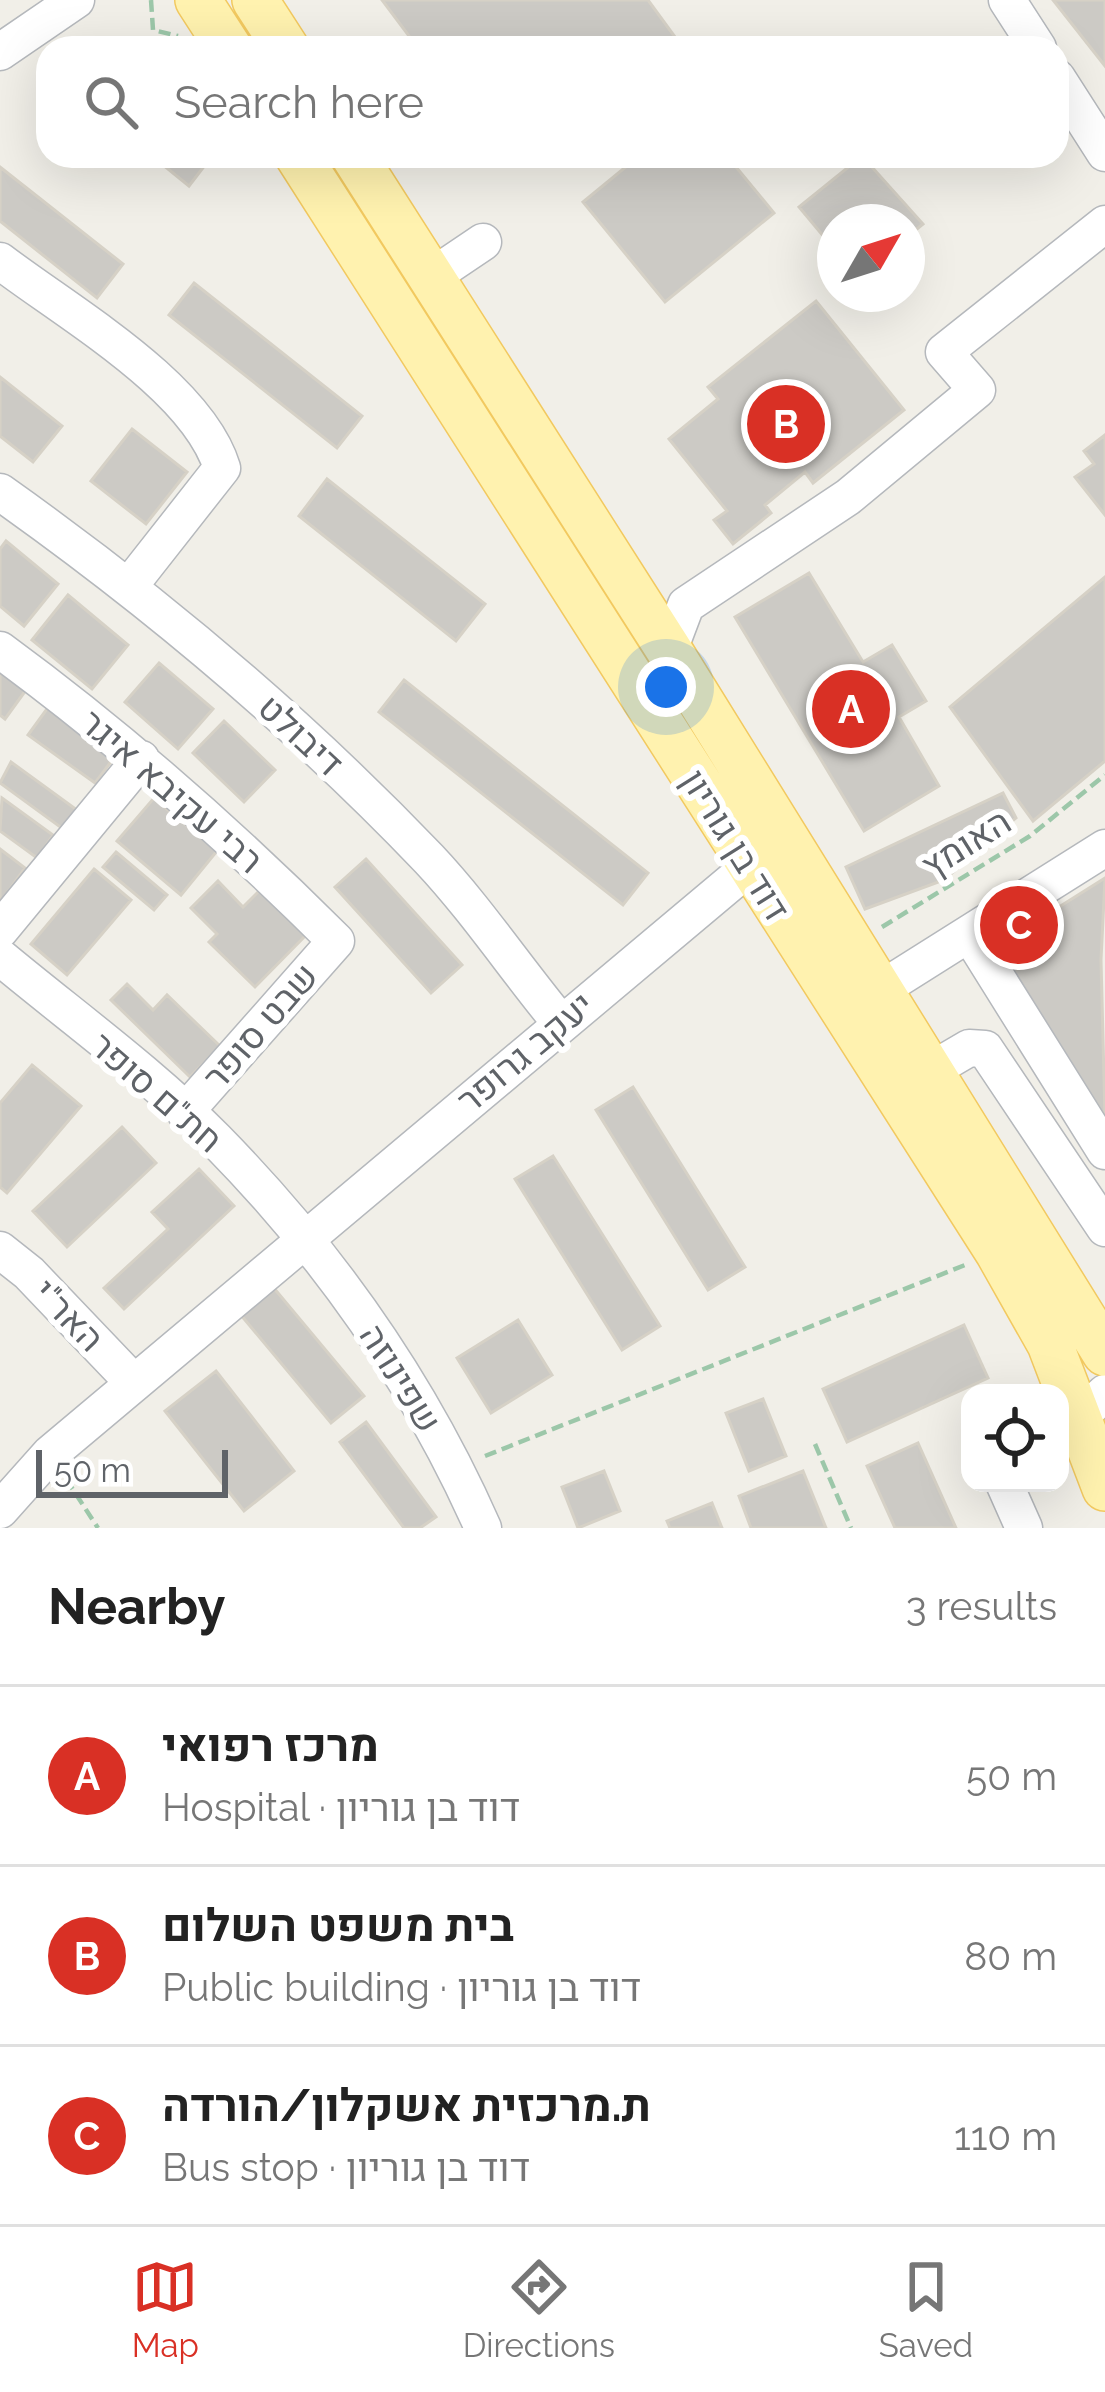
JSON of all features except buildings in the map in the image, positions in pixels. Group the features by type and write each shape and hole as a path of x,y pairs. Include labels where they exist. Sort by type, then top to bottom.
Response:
{"main road":[{"name":"דוד בן גוריון","path":"306,168 748,868 998,1252 1050,1344 1097,1407 1105,1488"},
{"name":"דוד בן גוריון","path":"362,168 669,650 928,1072 1102,1337"}],"street":[{"path":"0,52 76,0"},
{"path":"1006,0 1029,36"},
{"path":"1069,97 1105,153"},
{"path":"669,650 686,605 848,497 977,390 944,352 1105,224"},
{"path":"431,277 483,242"},
{"path":"0,261 159,380 215,443 222,468 130,585"},
{"name":"דיבולט","path":"0,492 130,585 297,728 433,863 560,1022"},
{"path":"638,602 686,605"},
{"name":"רבי עקיבא איגר","path":"0,650 141,760 249,854 336,940"},
{"path":"0,930 141,760"},
{"path":"878,991 1105,848"},
{"name":"יעקב גרופר","path":"0,1510 50,1454 748,868"},
{"path":"970,935 1105,1151"},
{"name":"שבט סופר","path":"185,1112 336,940"},
{"name":"חת\"ם סופר","path":"0,957 185,1112 303,1237"},
{"path":"928,1072 969,1048 986,1048 1105,1228"},
{"name":"שפינוזה","path":"303,1237 391,1352 456,1467 483,1528"},
{"name":"האר\"י","path":"0,1250 134,1383"},
{"path":"1008,1492 1024,1528"}],"path":[{"path":"151,0 153,29 202,18"},
{"name":"האומץ","path":"850,947 1030,836 1105,775"},
{"path":"456,1467 998,1252"},
{"path":"815,1444 850,1528"},
{"path":"50,1454 98,1528"}],"place":[{"name":"בית משפט השלום","path":"786,424"},
{"name":"מרכז רפואי","path":"851,709"},
{"name":"ת.מרכזית אשקלון/הורדה","path":"1019,925"}]}
